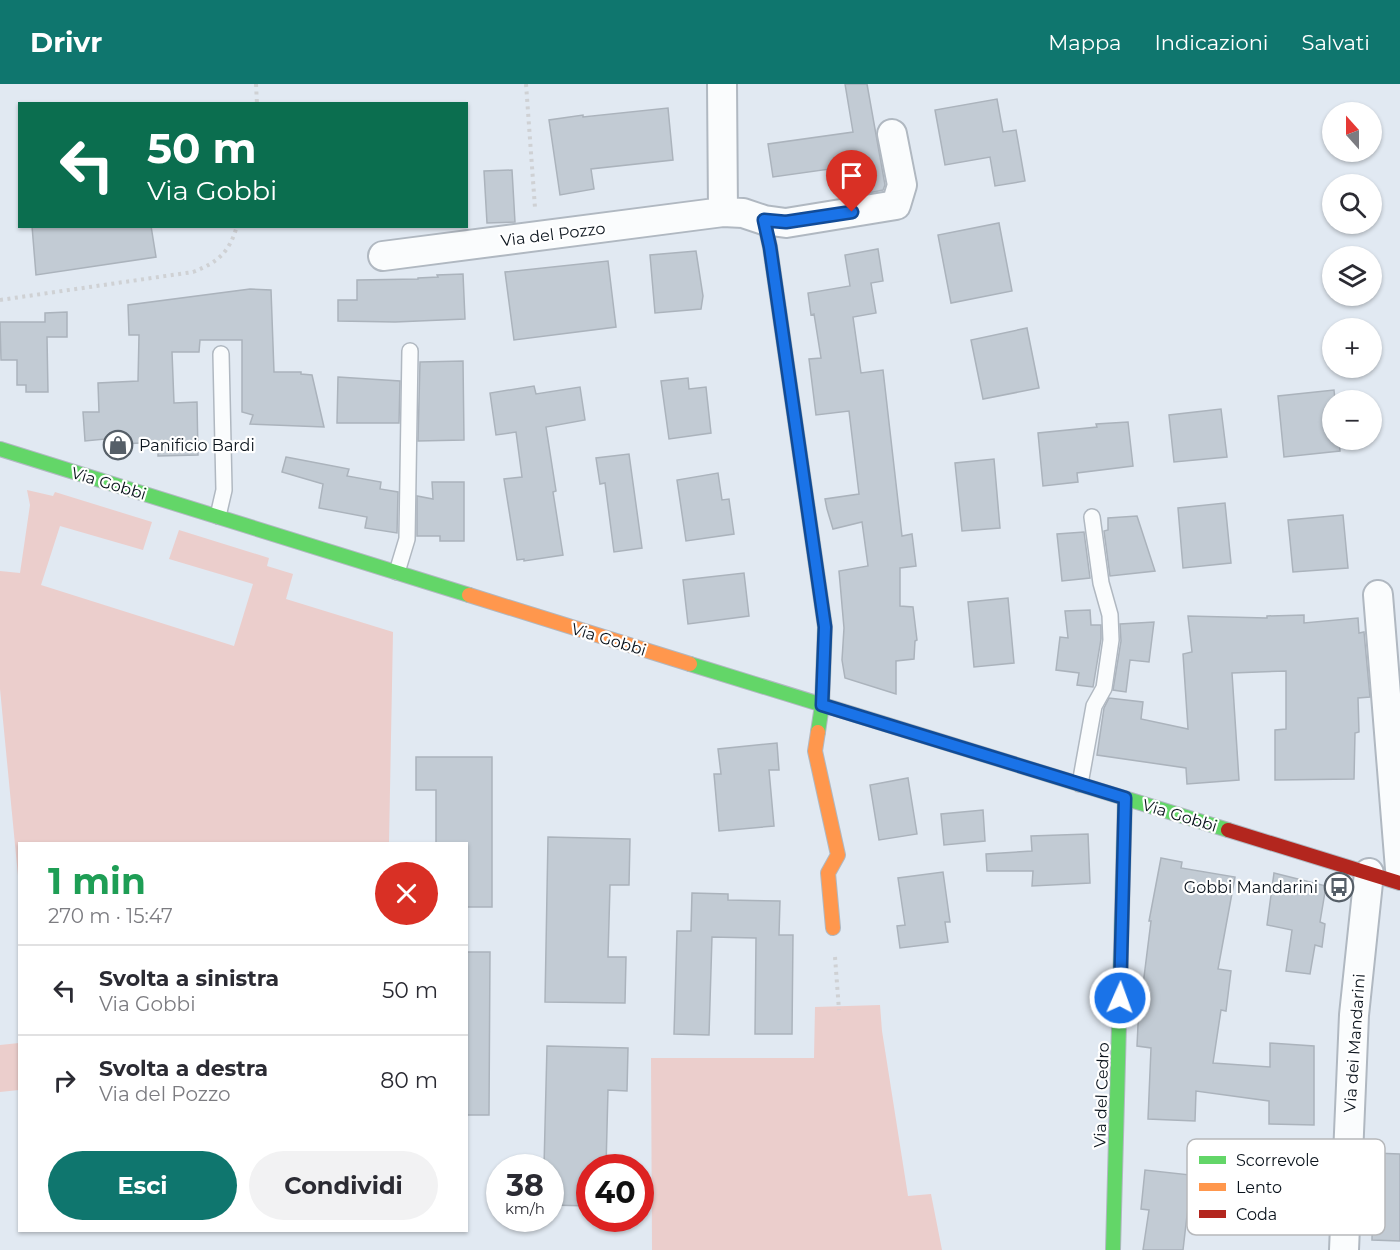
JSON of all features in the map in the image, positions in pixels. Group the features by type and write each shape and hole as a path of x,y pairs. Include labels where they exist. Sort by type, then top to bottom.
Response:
{"street":[{"path":"722,84 723,212"},
{"name":"Via del Pozzo","path":"383,256 723,212 743,213 764,220 786,222 896,206 902,185 892,134"},
{"path":"764,220 770,247 825,627 822,705 815,751 838,855 828,873 833,928"},
{"name":"Via Gobbi","path":"0,449 1400,883"},
{"path":"1378,595 1400,870"},
{"name":"Via del Cedro","path":"1113,1250 1125,798"},
{"name":"Via dei Mandarini","path":"1349,1139 1354,1015 1369,873"},
{"name":"Via dei Mandarini","path":"1344,1250 1345,1235"}],"lane":[{"path":"397,572 407,539 410,351"},
{"path":"218,516 225,490 221,354"},
{"path":"1080,784 1094,706 1104,688 1111,640 1110,615 1101,583 1092,517"}],"path":[{"path":"256,84 257,102"},
{"path":"526,84 537,236"},
{"path":"0,300 193,272 207,266 227,250 236,228"},
{"path":"833,928 839,1010"}],"shaded area":[{"path":"27,490 53,496 55,492 152,522 143,550 60,526 41,585 234,646 253,584 169,559 179,530 269,558 267,566 293,574 286,599 393,632 389,842 18,842 18,876 0,689 0,571 20,573 30,505"},
{"path":"880,1005 908,1196 931,1194 942,1250 652,1250 654,1154 652,1154 651,1058 814,1058 815,1007"},
{"path":"18,1043 18,1090 0,1092 0,1045"}],"building":[{"path":"845,84 867,84 885,185 883,190 863,194 858,165 773,177 768,144 853,132"},
{"path":"997,99 1003,132 1016,130 1025,181 995,186 990,157 945,165 935,110"},
{"path":"668,108 673,160 591,169 594,189 560,195 549,120"},
{"path":"512,170 515,222 487,223 484,171"},
{"path":"999,223 1012,291 951,303 938,235"},
{"path":"32,228 151,228 156,257 36,275"},
{"path":"878,249 883,281 871,283 876,313 853,317 861,373 883,370 902,536 912,534 916,566 900,568 900,606 913,607 917,640 915,641 914,659 896,661 896,694 845,678 842,660 844,628 839,571 868,566 862,522 833,529 825,499 859,494 849,411 816,415 809,359 821,358 808,293 850,286 845,255"},
{"path":"696,251 703,296 701,309 655,313 650,255"},
{"path":"608,261 616,327 514,340 505,272"},
{"path":"463,274 465,319 395,322 338,321 338,300 357,300 357,280 418,279 438,277 437,275"},
{"path":"250,289 271,290 274,372 301,372 301,374 312,375 324,427 250,424 253,415 242,412 242,340 200,340 199,352 172,352 174,403 197,402 198,455 158,456 158,442 105,445 105,439 85,441 83,412 99,412 98,383 138,381 139,335 129,335 128,305"},
{"path":"67,312 67,337 47,337 48,392 26,392 26,385 17,385 17,360 1,360 0,322 45,322 45,313"},
{"path":"1027,328 1039,388 983,399 971,340"},
{"path":"463,361 464,440 418,441 420,362"},
{"path":"338,377 400,381 399,423 337,423"},
{"path":"688,378 689,389 706,387 711,433 669,439 661,381"},
{"path":"534,386 536,394 580,387 585,420 546,427 563,555 524,561 524,559 517,560 504,479 522,477 516,432 496,435 490,393"},
{"path":"1322,391 1322,450 1340,451 1284,457 1278,396"},
{"path":"1221,409 1227,457 1174,462 1169,415"},
{"path":"1128,422 1133,466 1077,473 1078,482 1043,486 1038,433 1097,427 1096,424"},
{"path":"629,454 642,548 614,552 605,483 600,484 596,458"},
{"path":"286,457 349,469 347,476 381,482 380,489 398,492 397,533 365,528 367,517 319,508 323,484 282,472"},
{"path":"994,459 1000,528 962,531 955,463"},
{"path":"718,473 722,500 729,499 734,534 686,541 677,480"},
{"path":"432,482 464,482 464,541 440,541 440,536 417,536 417,496 433,499"},
{"path":"1225,503 1231,563 1183,568 1178,508"},
{"path":"1343,515 1348,568 1293,572 1288,520"},
{"path":"1137,516 1155,571 1110,576 1104,531 1108,530 1108,518"},
{"path":"1084,532 1090,578 1062,581 1057,534"},
{"path":"744,573 749,616 688,624 683,580"},
{"path":"1008,598 1014,663 974,667 968,602"},
{"path":"1090,610 1091,625 1101,625 1093,687 1077,685 1079,673 1056,670 1060,637 1068,638 1065,611"},
{"path":"1304,615 1304,623 1358,618 1359,633 1364,632 1370,697 1358,698 1359,732 1355,733 1354,779 1275,780 1275,730 1286,729 1286,671 1232,673 1239,780 1187,784 1186,768 1097,755 1104,708 1109,698 1143,702 1141,719 1188,729 1183,654 1192,652 1188,616 1267,618 1267,616"},
{"path":"1154,622 1149,662 1130,660 1126,692 1113,690 1121,641 1120,624"},
{"path":"777,743 779,770 769,770 774,826 719,831 714,774 721,774 718,749"},
{"path":"416,757 492,757 492,907 468,907 468,842 436,842 436,790 416,790"},
{"path":"908,778 917,834 879,840 870,785"},
{"path":"983,810 985,841 944,845 941,814"},
{"path":"1088,834 1090,883 1032,886 1033,871 987,871 986,854 1032,851 1031,836"},
{"path":"548,837 630,839 629,885 610,885 608,957 626,957 625,1003 545,1002"},
{"path":"1161,858 1182,862 1181,868 1235,877 1218,969 1231,971 1226,1011 1221,1010 1213,1063 1270,1067 1270,1043 1314,1046 1314,1125 1269,1124 1269,1101 1196,1091 1195,1121 1148,1119 1151,1048 1137,1046 1138,1025 1151,921 1149,921"},
{"path":"943,872 950,922 945,922 948,942 900,948 897,926 905,925 898,878"},
{"path":"1274,873 1326,886 1320,922 1325,924 1322,947 1315,945 1310,974 1286,971 1292,930 1267,925"},
{"path":"692,893 728,894 728,900 780,901 779,935 793,935 792,1034 755,1034 756,938 712,937 709,1035 674,1034 677,931 691,931"},
{"path":"468,952 490,952 489,1115 468,1115"},
{"path":"547,1046 628,1048 627,1091 608,1090 606,1154 576,1154 576,1206 564,1205 564,1154 544,1154"},
{"path":"1385,1153 1400,1154 1400,1241 1372,1240 1372,1235 1385,1235"},
{"path":"1145,1170 1187,1175 1187,1215 1183,1250 1143,1250 1149,1210 1141,1209"}],"traffic: fast":[{"path":"764,220 770,247 825,627 822,705 818,732"},
{"path":"0,449 469,595"},
{"path":"690,664 1228,830"},
{"path":"1113,1250 1125,798"}],"traffic: slow":[{"path":"469,595 690,664"},
{"path":"818,732 815,751 838,855 828,873 833,928"}],"traffic: jam":[{"path":"1228,830 1400,883"}],"place":[{"name":"Panificio Bardi","path":"118,445"},
{"name":"Gobbi Mandarini","path":"1339,887"}],"route":[{"path":"852,212 786,222 764,220 770,247 825,627 822,705 1125,798 1120,998"}]}
